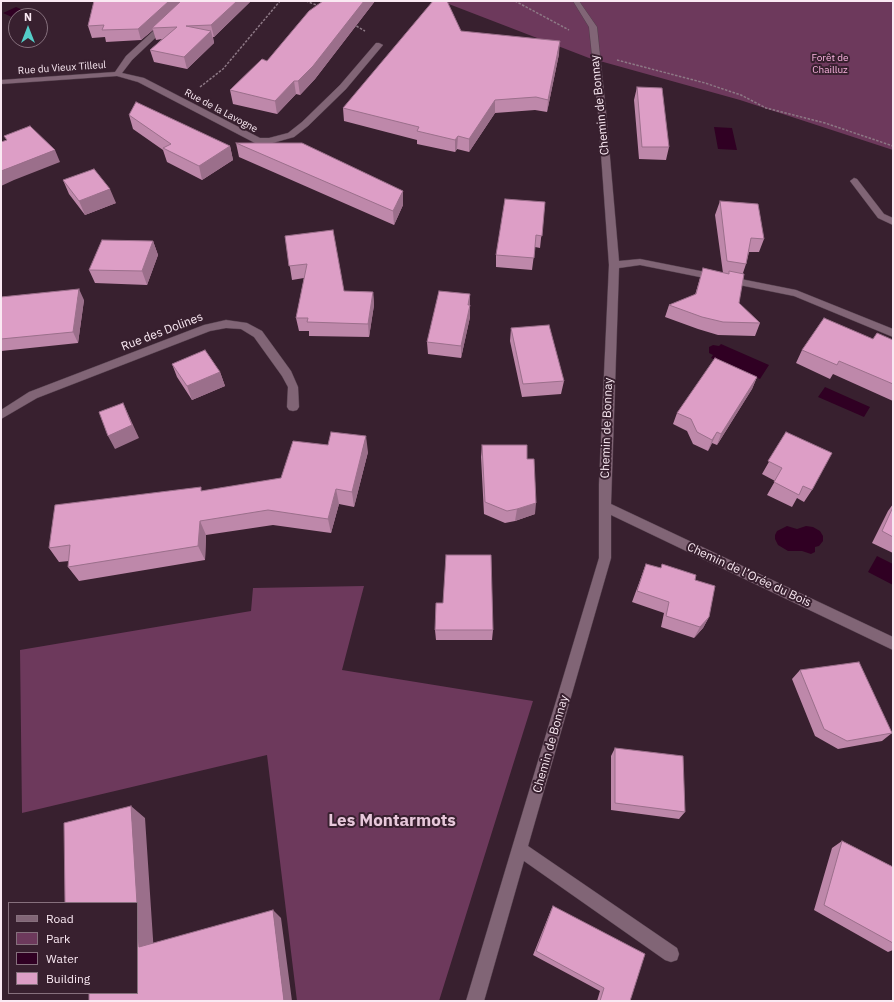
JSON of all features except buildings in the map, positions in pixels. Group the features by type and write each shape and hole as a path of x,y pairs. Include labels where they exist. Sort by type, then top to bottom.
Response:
{"street":[{"name":"Chemin de Bonnay","path":"475,1001 606,558 605,484 614,265 602,112 593,27 576,1"},
{"name":"Rue du Vieux Tilleul","path":"1,82 117,74 129,58 174,16"},
{"name":"Rue de la Lavogne","path":"117,74 141,80 258,141 269,141 291,134 305,124 343,87 379,45"},
{"path":"854,181 881,216 893,222"},
{"path":"614,265 640,262 796,293 893,333"},
{"name":"Rue des Dolines","path":"1,415 33,396 208,328 226,324 242,326 258,334 287,374 293,387 292,408"},
{"name":"Chemin de l’Orée du Bois","path":"606,507 893,644"},
{"path":"520,849 671,954"}],"path":[{"path":"182,101 223,69 280,1"},
{"path":"306,1 321,7"},
{"path":"515,1 562,25 595,48 621,62 705,83 740,95 766,108 825,123 893,146"},
{"path":"353,24 378,38 379,45"}],"green space":[{"name":"Forêt de Chailluz","path":"441,1 893,1 893,150 740,100 589,58"},
{"path":"364,586 342,670 533,701 439,1001 297,1001 267,755 22,813 20,650 251,611 253,588"}],"water":[{"path":"8,11 8,15 3,13"},
{"path":"714,127 732,128 737,150 718,149"},
{"path":"721,344 769,365 760,379 711,358 713,355 709,353 709,347 713,345 719,346"},
{"path":"825,387 870,407 864,417 818,397"},
{"path":"787,526 797,529 806,526 813,527 820,531 823,536 823,541 819,546 815,547 815,552 811,554 802,551 788,551 778,545 775,539 777,531"},
{"path":"877,556 893,564 893,585 868,572"}],"district":[{"name":"Les Montarmots","path":"392,821"}]}
